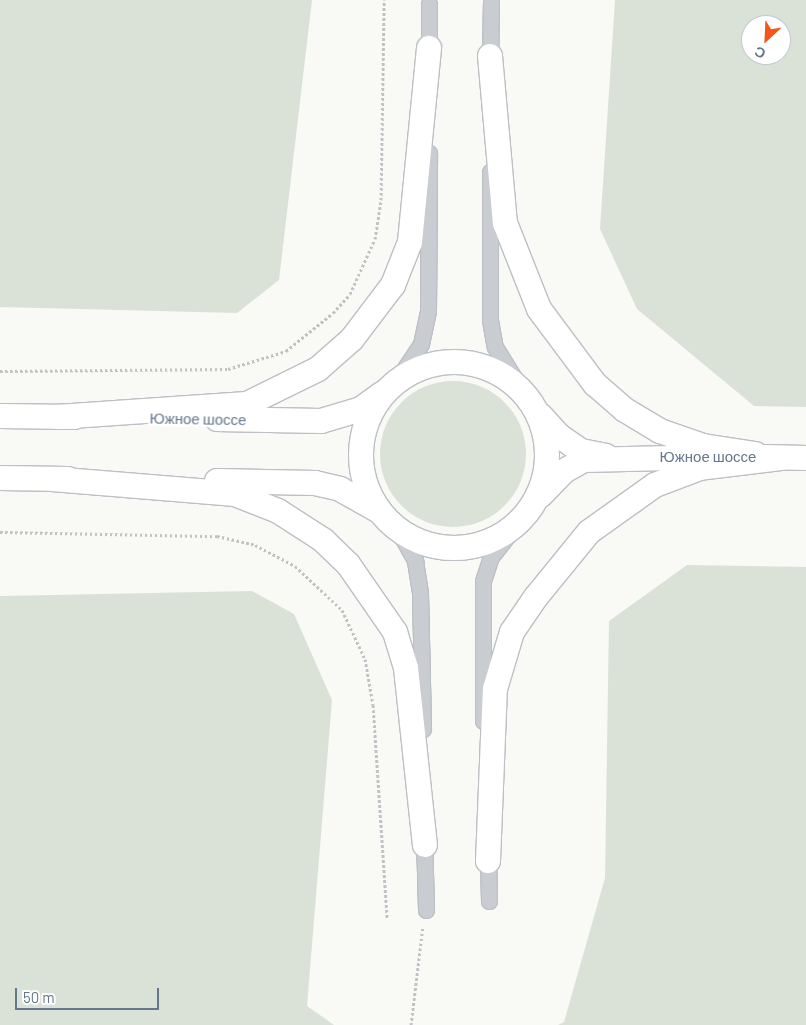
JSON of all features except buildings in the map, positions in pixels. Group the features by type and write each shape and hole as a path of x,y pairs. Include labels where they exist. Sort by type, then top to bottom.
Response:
{"main road":[{"path":"58,417 247,404 318,369 352,339 393,285 410,242 429,48"},
{"path":"490,56 505,222 539,309 595,384 625,410 660,431 703,446 781,458"},
{"name":"Южное шоссе","path":"0,416 321,421 361,409 391,387 438,364 462,362 506,378 558,435 581,451 610,456 806,458"},
{"name":"Южное шоссе","path":"389,521 368,490 362,455 372,412 391,387"},
{"name":"Южное шоссе","path":"529,401 548,452 537,498"},
{"name":"Южное шоссе","path":"0,478 315,483 340,489 424,543 456,548 487,542 515,526 537,498 564,471 584,460 610,456"},
{"path":"488,861 495,689 512,632 536,597 589,532 655,485 700,468 781,458"},
{"path":"52,479 235,494 278,510 323,540 348,564 395,632 406,668 425,845"}],"street":[{"path":"490,2 490,320 494,347 529,401"},
{"path":"391,387 421,344 428,312 429,4"},
{"path":"389,521 415,561 420,594 426,910"},
{"path":"489,901 483,581 492,557 515,526"}],"path":[{"path":"0,371 228,369 286,351 333,312 358,278 376,230 381,200 384,0"},
{"path":"0,532 217,536 255,545 295,566 342,610 365,659 373,705 387,918"},
{"path":"411,1025 426,910"}],"shaded area":[{"path":"0,0 312,0 279,280 237,313 0,307"},
{"path":"615,0 806,0 806,407 754,406 637,309 600,229"},
{"path":"453,381 481,387 504,403 520,426 526,454 520,482 504,505 481,521 453,527 425,521 402,505 386,482 380,454 386,426 402,403 425,387"},
{"path":"687,565 806,567 806,1025 558,1025 564,1022 605,878 609,621"},
{"path":"252,591 294,614 332,700 307,1006 334,1025 0,1025 0,596"}]}
